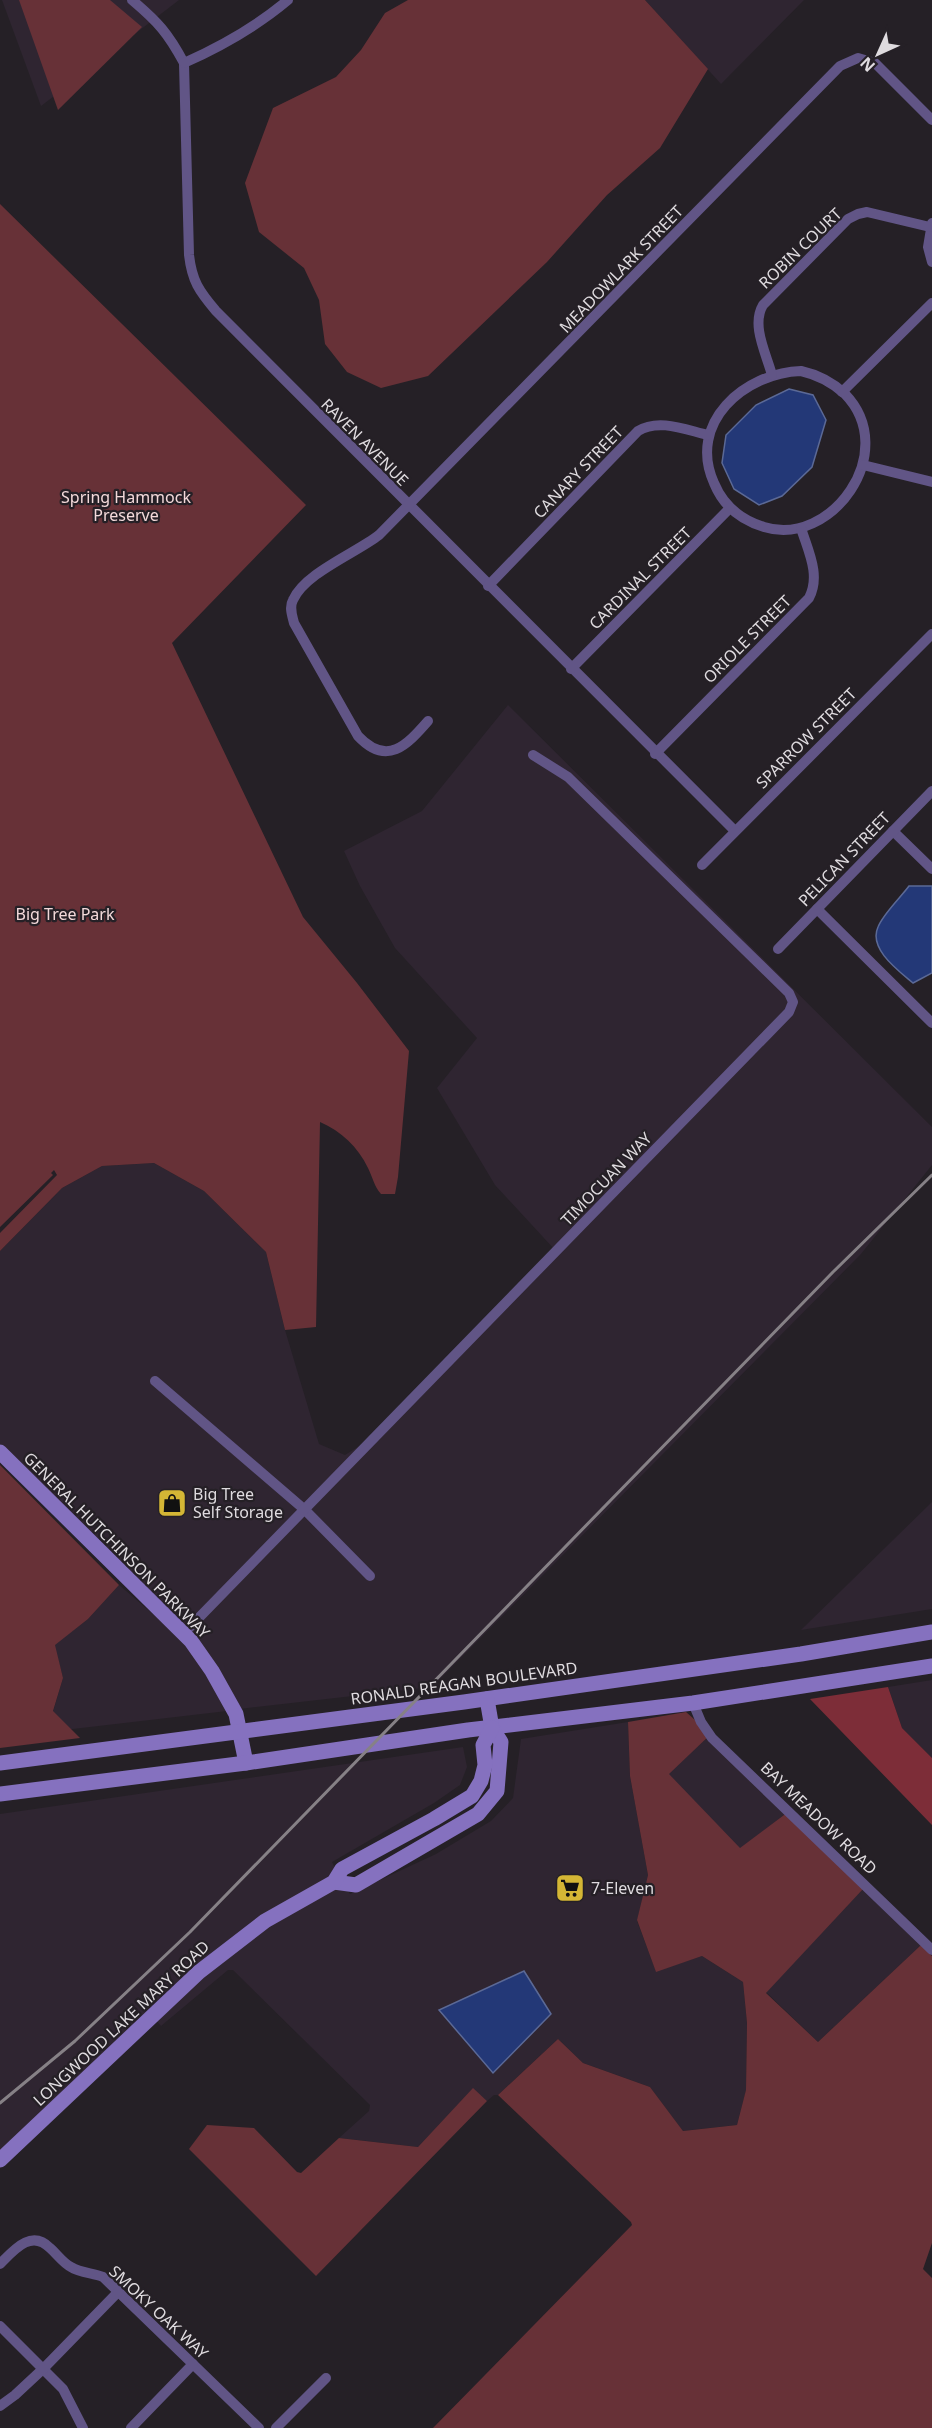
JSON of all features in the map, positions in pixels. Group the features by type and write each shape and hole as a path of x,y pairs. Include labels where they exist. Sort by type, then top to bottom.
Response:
{"main road":[{"name":"GENERAL HUTCHINSON PARKWAY","path":"0,1452 184,1633 212,1671 236,1714 246,1763"},
{"name":"RONALD REAGAN BOULEVARD","path":"0,1763 487,1699 801,1654 932,1632"},
{"path":"0,1794 693,1702 932,1666"},
{"name":"LONGWOOD LAKE MARY ROAD","path":"0,2160 199,1972 265,1921 334,1882 356,1885 478,1814 497,1791 502,1750 501,1742 492,1728 487,1699"}],"street":[{"name":"RAVEN AVENUE","path":"132,0 160,23 184,63 189,255 192,277 201,294 408,506 735,831"},
{"path":"184,63 251,29 288,0"},
{"name":"MEADOWLARK STREET","path":"428,721 403,748 384,751 375,749 358,736 294,622 291,611 293,600 303,586 367,544 408,506 840,66 858,58 875,63 932,120"},
{"name":"ROBIN COURT","path":"772,375 757,322 758,313 763,305 848,219 867,212 931,225"},
{"path":"931,225 928,247 932,262"},
{"path":"842,392 932,303"},
{"path":"793,372 813,374 830,381 852,402 866,432 863,465 844,498 830,511 801,528 782,530 765,528 741,517 718,493 711,478 706,451 708,435 716,419 742,391 756,381 772,375 793,372"},
{"name":"CANARY STREET","path":"488,586 638,431 648,425 662,424 708,435"},
{"path":"863,465 929,478"},
{"name":"CARDINAL STREET","path":"571,669 730,508"},
{"name":"ORIOLE STREET","path":"655,754 809,598 814,587 815,575 801,528"},
{"name":"SPARROW STREET","path":"702,865 932,634"},
{"name":"TIMOCUAN WAY","path":"184,1633 789,1012 793,1002 789,993 568,777 533,755"},
{"name":"PELICAN STREET","path":"778,949 932,791"},
{"path":"893,831 932,869"},
{"path":"817,909 932,1023"},
{"path":"155,1381 304,1510 370,1576"},
{"name":"BAY MEADOW ROAD","path":"693,1702 700,1722 712,1738 816,1835 932,1950"},
{"name":"SMOKY OAK WAY","path":"0,2264 19,2245 26,2241 38,2240 45,2243 73,2269 103,2277 259,2428"},
{"path":"0,2406 44,2368 119,2291"},
{"path":"0,2326 63,2389 83,2428"},
{"path":"131,2428 193,2364"},
{"path":"276,2428 326,2378"}],"shaded area":[{"path":"2,0 179,0 41,106"},
{"path":"645,0 804,0 721,84"},
{"path":"508,705 932,1127 932,1165 861,1254 432,1687 239,1709 188,1629 0,1444 0,1251 62,1188 102,1166 154,1163 204,1191 266,1252 285,1330 319,1444 345,1455 374,1437 555,1250 495,1185 437,1088 477,1038 395,948 360,886 344,851 422,811"},
{"path":"932,1502 932,1609 801,1630"},
{"path":"119,1585 180,1637 207,1671 227,1711 47,1732 63,1678 54,1645 88,1619"},
{"path":"932,1680 932,1758 902,1728 888,1687"},
{"path":"888,1687 902,1728 932,1758 932,1825 810,1699"},
{"path":"628,1722 630,1776 648,1875 637,1921 656,1971 702,1956 743,1982 747,2023 746,2091 737,2125 683,2131 650,2087 583,2063 558,2039 498,2095 494,2095 487,2101 473,2089 418,2147 339,2138 369,2111 370,2105 233,1970 228,1970 161,2026 156,2020 202,1976 267,1925 334,1888 347,1889 350,1894 436,1854 491,1821 513,1798 521,1739"},
{"path":"711,1734 788,1812 740,1849 668,1774"},
{"path":"463,1747 467,1767 460,1785 434,1803 332,1862 336,1870 332,1877 262,1917 0,2150 0,1814"},
{"path":"864,1888 921,1945 818,2042 766,1992"}],"green space":[{"path":"19,0 110,0 142,27 58,110"},
{"path":"408,0 645,0 708,69 660,148 607,195 547,262 428,376 381,388 347,372 325,344 319,300 304,268 259,232 245,183 273,108 336,77 361,50 385,13"},
{"name":"Spring Hammock Preserve","path":"0,204 306,505 172,643 303,917 409,1051 395,1194 381,1194 364,1160 354,1147 342,1135 320,1122 316,1327 285,1330 266,1252 204,1191 154,1163 102,1166 62,1188 0,1251 0,1233 57,1175 54,1170 51,1173 53,1175 0,1227"},
{"path":"0,1465 119,1585 88,1619 55,1645 63,1678 53,1711 80,1738 0,1748"},
{"path":"686,1712 711,1734 669,1774 740,1848 788,1812 864,1888 766,1993 818,2042 921,1945 932,1956 932,2243 923,2269 932,2278 932,2428 433,2428 632,2225 498,2095 558,2039 583,2063 650,2087 683,2131 737,2125 746,2090 747,2023 743,1982 702,1956 656,1972 637,1920 648,1875 630,1776 628,1722"},
{"path":"473,2088 487,2101 316,2276 189,2149 207,2125 254,2128 297,2172 301,2173 339,2138 418,2147"}],"water":[{"path":"789,389 813,395 826,420 812,467 782,496 759,505 734,489 722,463 726,435 756,405"},
{"path":"909,886 932,886 932,973 913,983 886,959 877,943 876,935 884,917"},
{"path":"524,1971 551,2014 493,2073 439,2010"}],"railway":[{"path":"0,2103 75,2041 190,1932 833,1272 932,1175"}],"place":[{"name":"Big Tree Self Storage","path":"172,1503"},
{"name":"7-Eleven","path":"570,1888"}],"park label":[{"name":"Big Tree Park","path":"65,914"}]}
